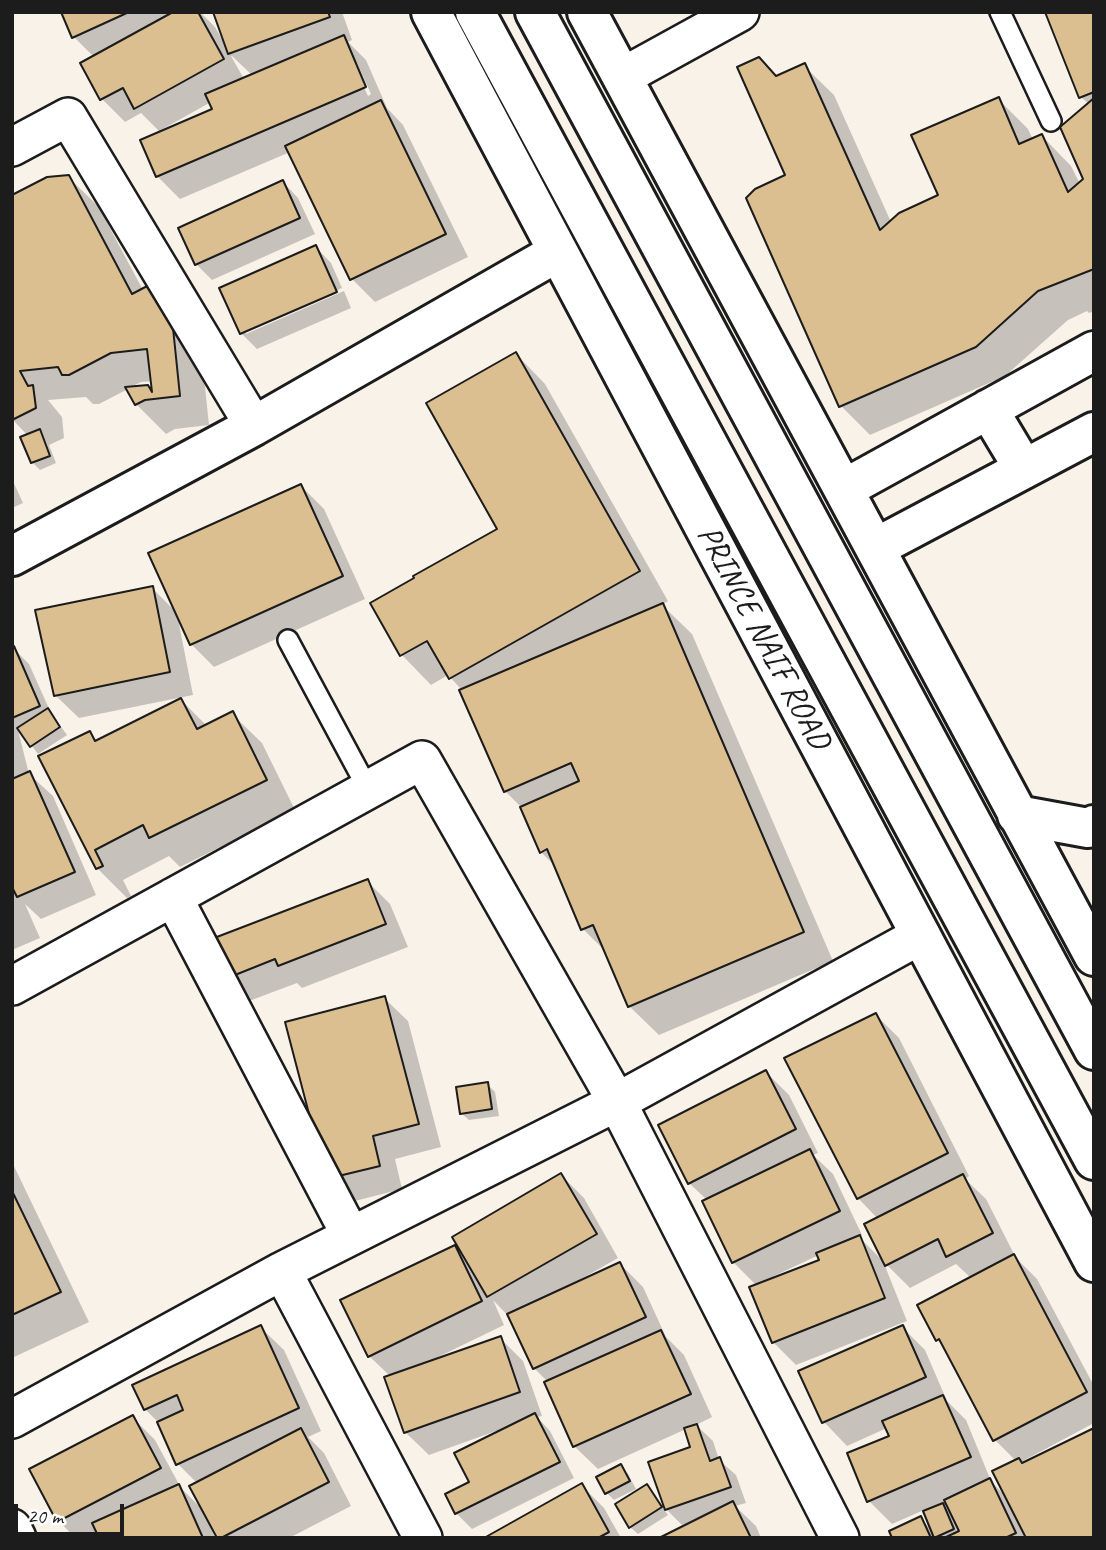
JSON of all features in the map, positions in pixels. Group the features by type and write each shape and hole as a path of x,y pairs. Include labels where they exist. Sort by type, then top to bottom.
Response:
{"main road":[{"name":"PRINCE NAIF ROAD","path":"475,12 1094,1160"},
{"path":"535,12 1094,1050"},
{"path":"587,12 1089,948"},
{"name":"PRINCE NAIF ROAD","path":"432,13 1094,1262"},
{"path":"12,556 254,426 558,252"},
{"path":"844,489 1094,351"},
{"path":"988,409 1024,469"},
{"path":"875,548 1094,432"},
{"path":"1017,815 1088,828 1094,825"},
{"path":"1089,948 1094,895"}],"street":[{"path":"622,78 740,12"},
{"path":"12,147 68,117 254,426"},
{"path":"12,986 422,760 617,1102 840,1538"},
{"path":"173,897 351,1236"},
{"path":"12,1419 282,1271 617,1102 921,936"},
{"path":"282,1271 423,1538"},
{"path":"12,1528 17,1538"}],"lane":[{"path":"1000,12 1051,121"},
{"path":"288,640 368,789"}],"building":[{"path":"61,12 129,12 72,38"},
{"path":"173,12 198,12 224,59 134,109 123,88 100,100 80,63"},
{"path":"213,12 328,12 330,17 228,54"},
{"path":"1045,12 1094,12 1094,92 1079,98"},
{"path":"344,35 366,87 156,177 140,140 212,109 205,94"},
{"path":"759,57 776,76 805,63 880,230 899,213 938,195 911,135 999,97 1019,144 1042,134 1068,192 1083,179 1060,127 1094,98 1094,269 1038,291 976,347 839,407 746,198 755,189 785,175 737,67"},
{"path":"381,100 446,234 350,280 285,146"},
{"path":"69,175 132,294 151,284 173,328 180,396 145,400 135,405 125,387 148,385 152,392 147,349 111,353 69,375 62,375 58,367 20,371 28,386 33,385 36,408 12,420 12,195 47,177"},
{"path":"283,180 300,218 195,265 178,228"},
{"path":"316,245 337,292 240,334 219,288"},
{"path":"516,352 640,571 449,679 427,641 400,656 370,603 497,529 426,403"},
{"path":"40,429 50,456 31,463 20,437"},
{"path":"301,484 343,576 190,645 148,553"},
{"path":"153,586 170,672 54,696 35,610"},
{"path":"663,603 804,932 628,1007 593,925 581,930 547,849 540,853 520,807 579,781 571,763 504,792 459,690"},
{"path":"14,646 40,706 12,718 12,647"},
{"path":"181,698 197,729 233,711 267,780 149,838 143,825 95,850 103,866 96,869 38,756 90,731 95,741"},
{"path":"48,708 60,727 30,747 17,728"},
{"path":"30,771 75,872 17,897 12,887 12,779"},
{"path":"368,879 386,924 278,966 275,959 225,979 209,940"},
{"path":"385,996 419,1124 373,1136 380,1166 326,1179 285,1022"},
{"path":"876,1013 948,1153 857,1199 784,1058"},
{"path":"766,1070 796,1129 688,1184 658,1125"},
{"path":"488,1082 492,1109 460,1114 456,1087"},
{"path":"810,1149 840,1211 732,1263 702,1201"},
{"path":"561,1173 597,1234 487,1297 452,1237"},
{"path":"963,1174 993,1233 946,1257 938,1239 885,1266 864,1224"},
{"path":"12,1191 61,1292 12,1315"},
{"path":"860,1235 885,1298 772,1343 749,1287 819,1260 816,1253"},
{"path":"455,1245 482,1301 368,1357 340,1300"},
{"path":"1014,1254 1087,1392 993,1441 939,1339 936,1341 917,1305"},
{"path":"620,1262 646,1317 533,1369 507,1314"},
{"path":"261,1325 299,1408 176,1465 157,1422 183,1410 177,1395 144,1410 132,1385"},
{"path":"903,1325 926,1377 822,1423 798,1371"},
{"path":"661,1330 691,1394 573,1447 544,1382"},
{"path":"501,1336 520,1392 404,1433 384,1377"},
{"path":"943,1395 971,1457 867,1502 847,1453 889,1436 882,1421"},
{"path":"535,1413 560,1462 455,1514 445,1494 469,1482 454,1453"},
{"path":"133,1415 161,1468 57,1522 29,1469"},
{"path":"697,1424 710,1461 720,1457 731,1487 665,1510 648,1462 690,1447 684,1428"},
{"path":"301,1428 329,1482 217,1538 189,1486"},
{"path":"1094,1428 1094,1538 1026,1538 992,1471 1019,1458 1022,1463"},
{"path":"621,1464 630,1481 605,1494 596,1477"},
{"path":"990,1478 1016,1533 1005,1538 944,1538 959,1531 944,1500"},
{"path":"582,1483 609,1532 598,1538 484,1538"},
{"path":"179,1484 203,1538 99,1538 92,1523"},
{"path":"647,1484 662,1507 629,1528 615,1504"},
{"path":"733,1501 751,1538 659,1538"},
{"path":"943,1503 954,1529 934,1538 923,1511"},
{"path":"921,1516 931,1538 892,1538 889,1531"}]}
